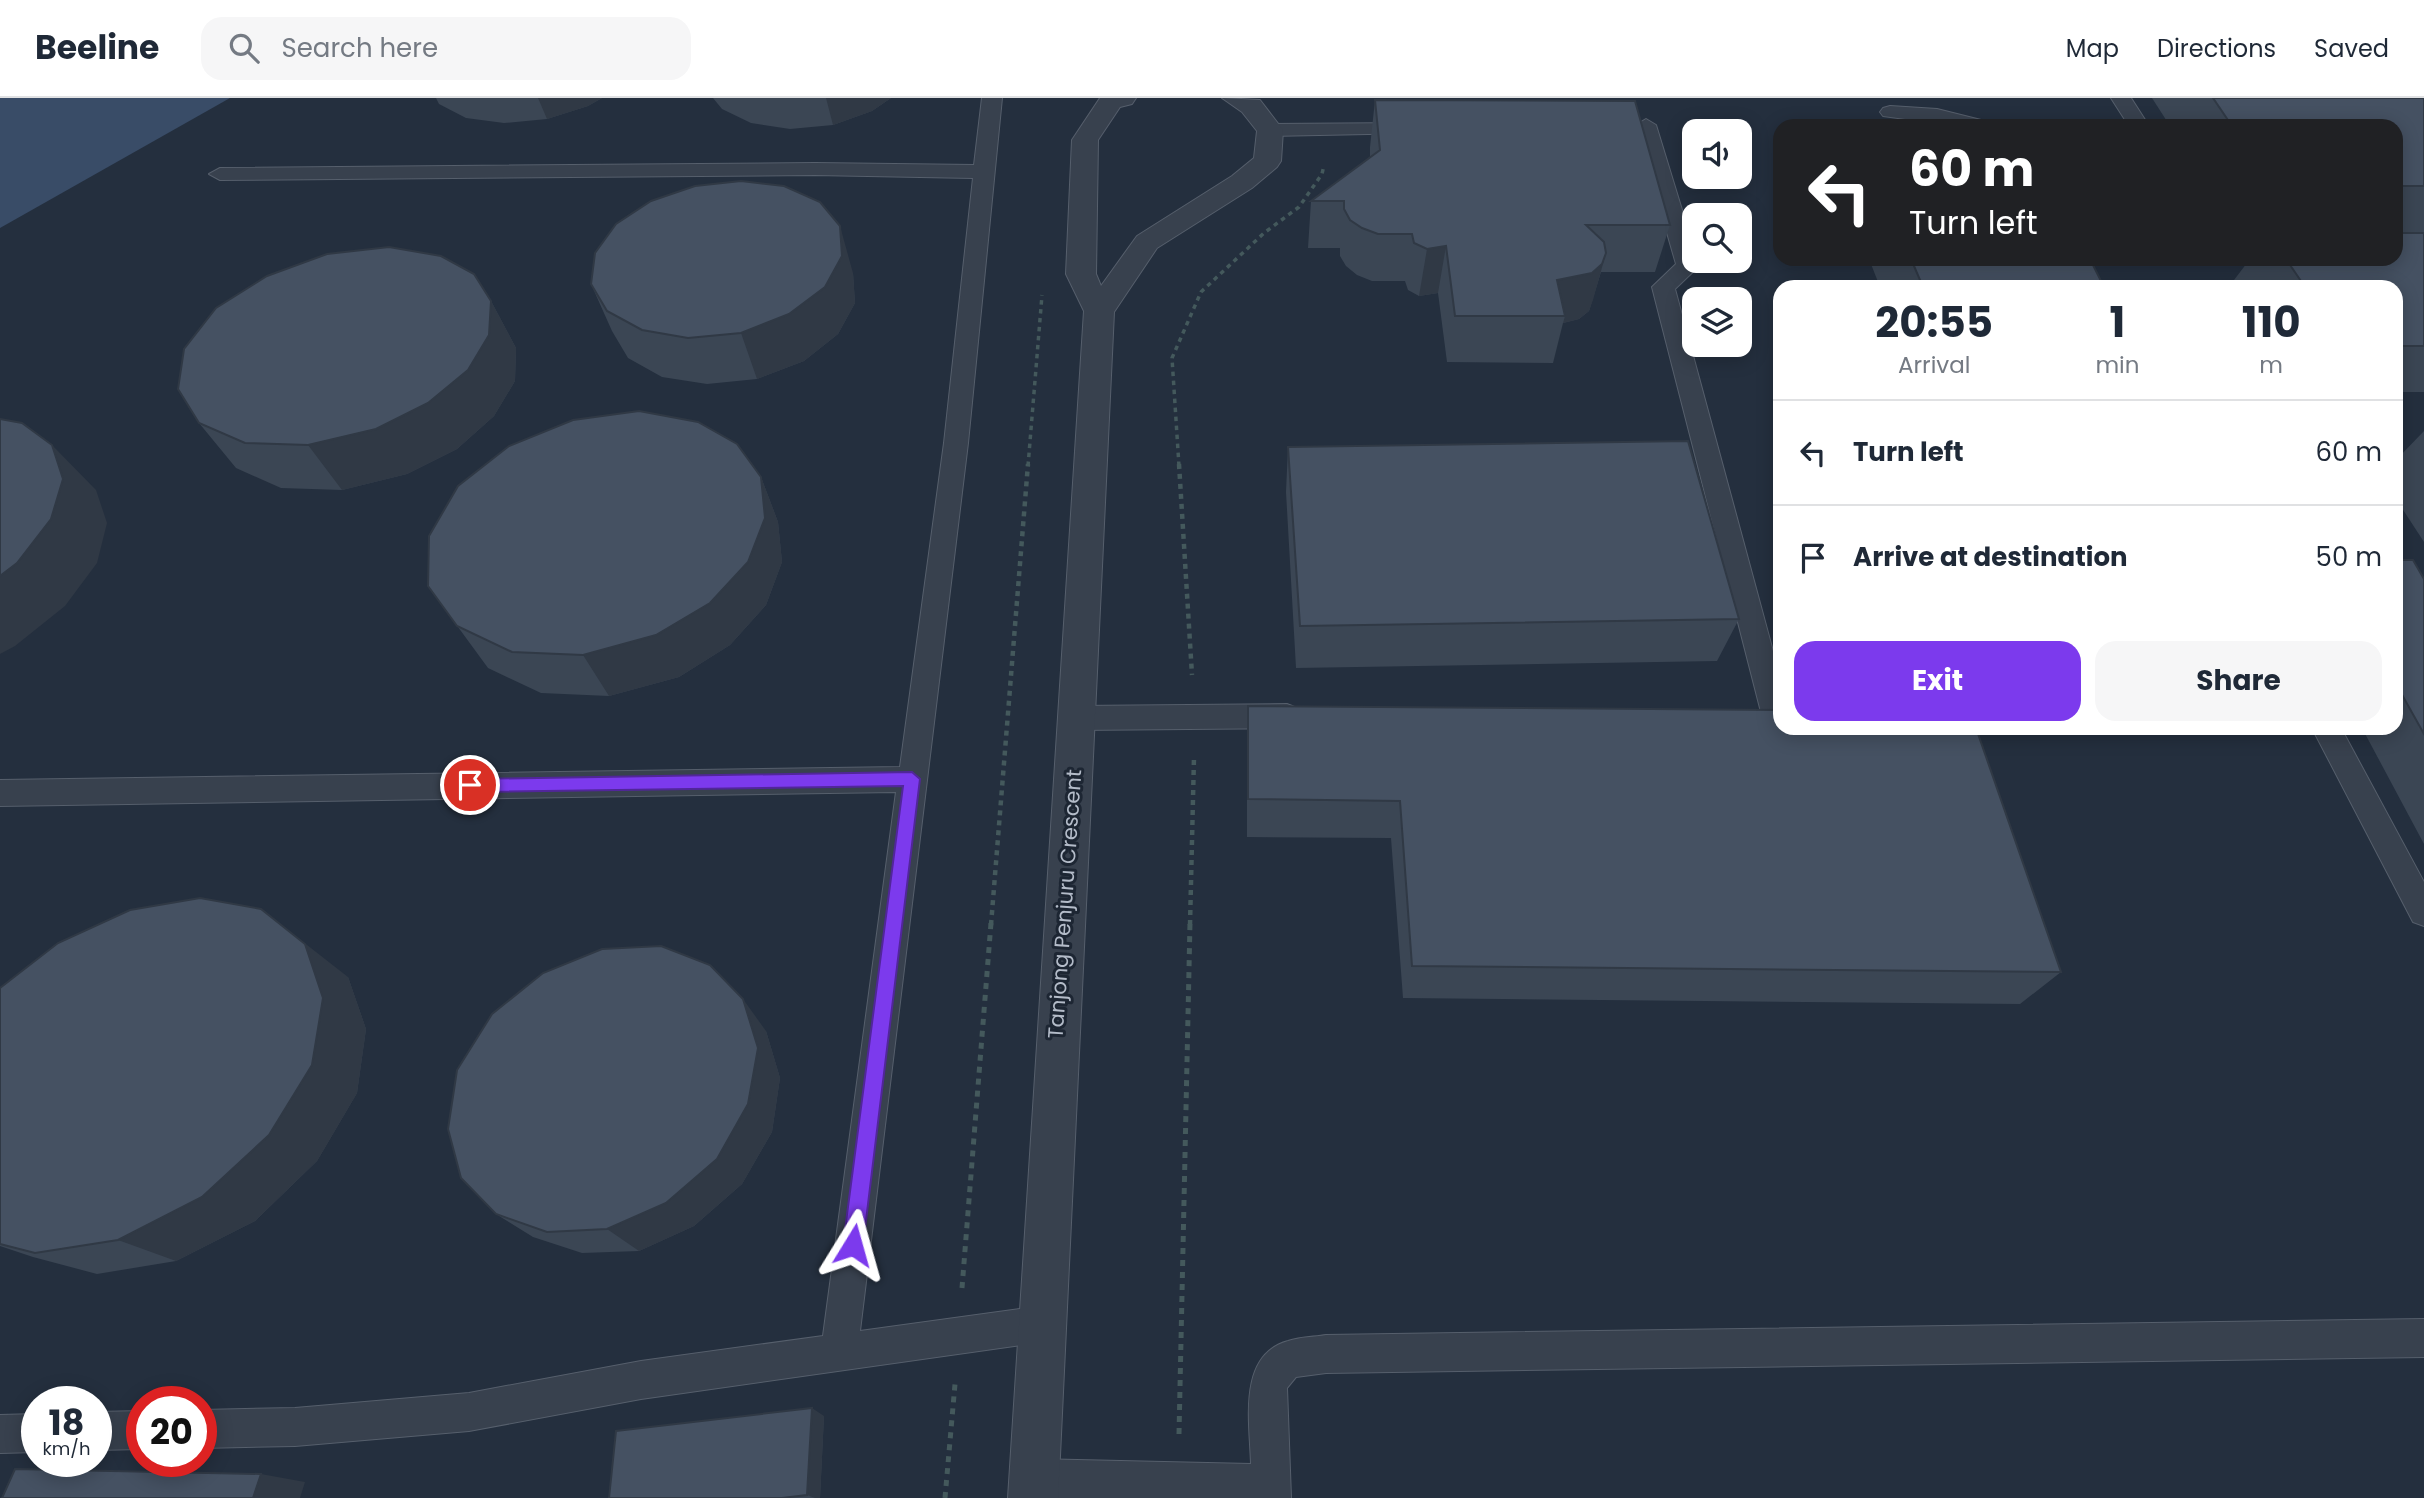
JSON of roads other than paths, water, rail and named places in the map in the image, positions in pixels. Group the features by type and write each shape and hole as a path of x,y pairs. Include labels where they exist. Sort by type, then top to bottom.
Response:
{"street":[{"name":"Tanjong Penjuru Crescent","path":"1033,1488 1056,1027 1077,718 1098,311 1081,274 1085,140 1110,102 1123,98"},
{"path":"1098,311 1147,243 1242,183 1267,161 1270,130 1251,106 1236,98"}],"lane":[{"path":"839,1353 956,443 982,172 992,98"},
{"path":"2121,98 2134,119"},
{"path":"1890,112 1950,119"},
{"path":"1646,125 1688,266 1663,287 1767,712"},
{"path":"1270,130 1427,129"},
{"path":"220,174 815,169 982,172"},
{"path":"1077,718 1319,716"},
{"path":"2330,735 2424,912"},
{"path":"0,793 912,779"},
{"path":"217,1429 295,1427 469,1412 641,1380 1042,1324"},
{"path":"1033,1488 1178,1483 1271,1491 1268,1387 1276,1369 1289,1359 1326,1354 2424,1338"},
{"path":"0,1434 21,1433"}],"water":[{"path":"0,98 230,98 0,228"}]}
